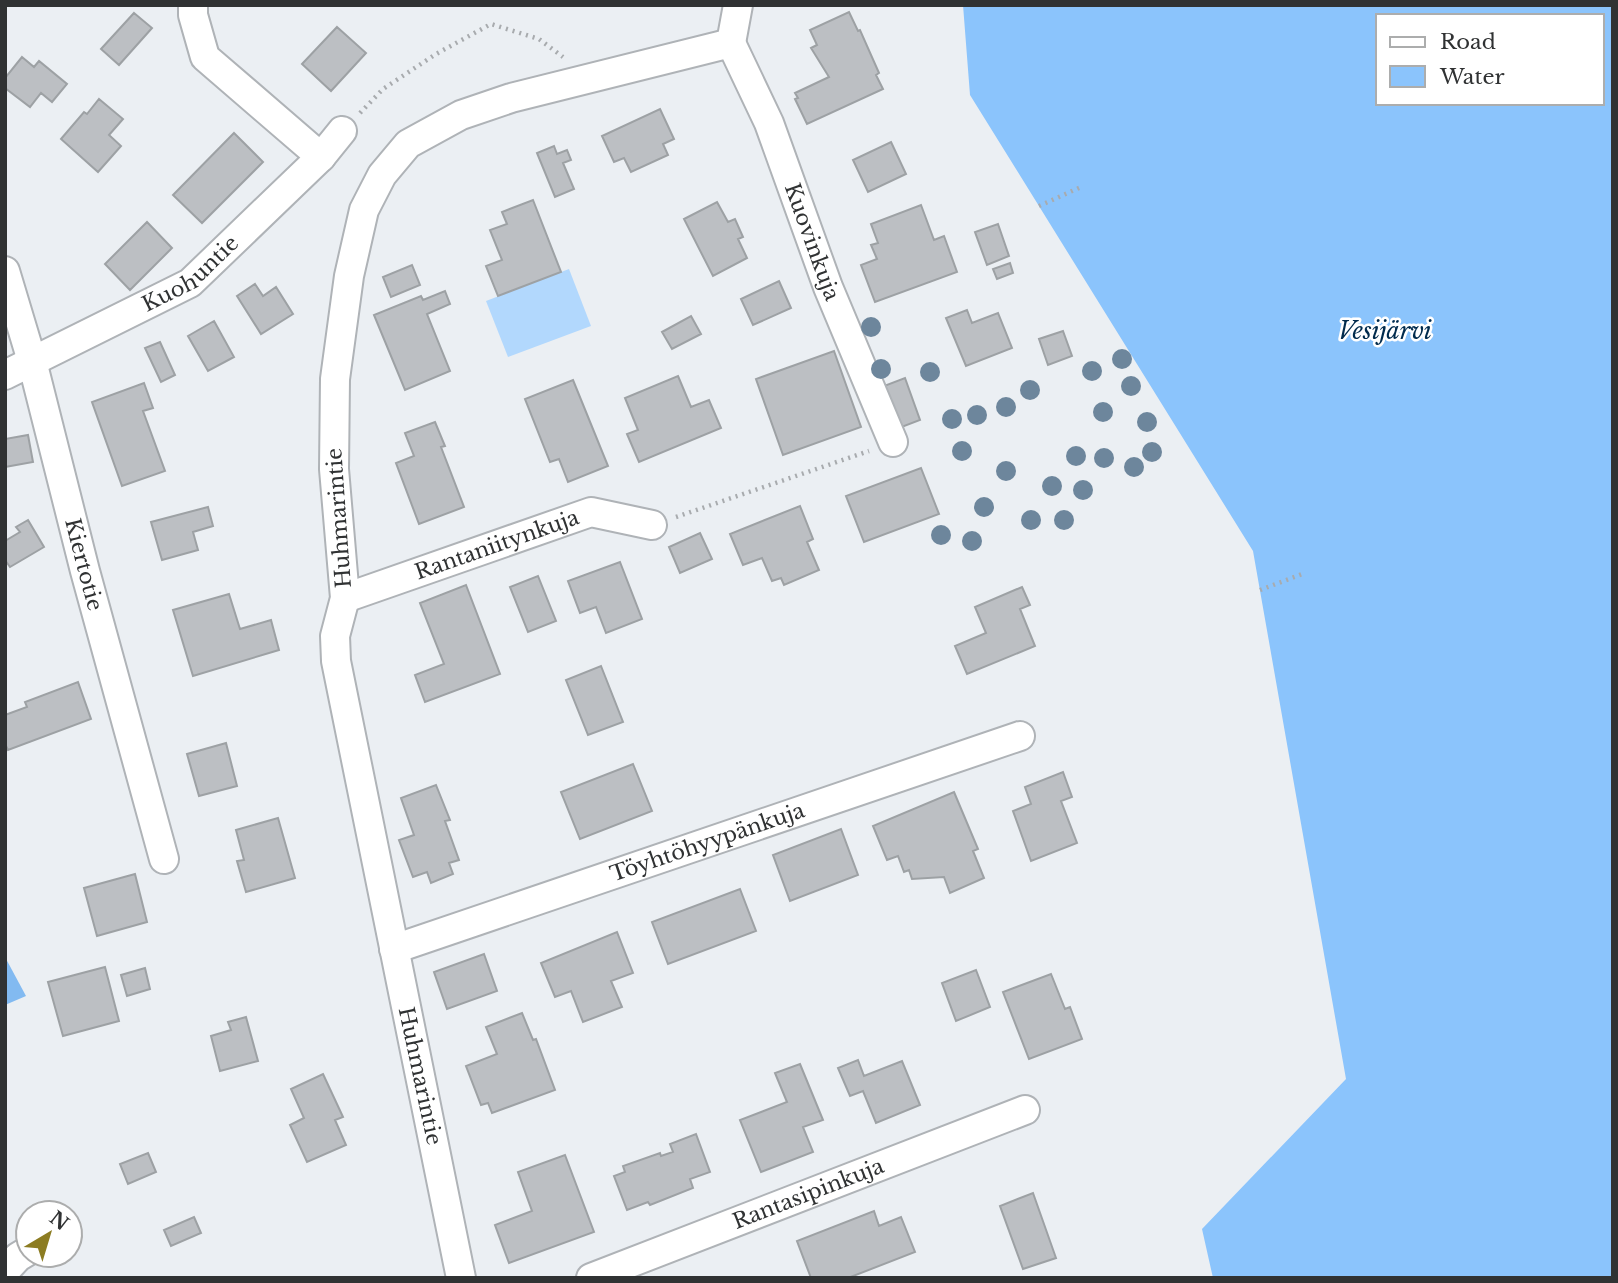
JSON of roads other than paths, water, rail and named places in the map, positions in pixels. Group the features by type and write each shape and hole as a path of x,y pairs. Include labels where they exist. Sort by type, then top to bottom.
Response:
{"street":[{"path":"193,5 193,15 205,57 321,157"},
{"path":"731,43 738,5"},
{"name":"Huhmarintie","path":"461,1278 336,661 335,636 345,598 334,469 335,379 349,276 365,210 382,175 408,144 461,115 511,98 731,43"},
{"name":"Kuovinkuja","path":"731,43 769,123 828,287 893,442"},
{"name":"Kuohuntie","path":"5,375 190,284 321,157 342,131"},
{"name":"Kiertotie","path":"5,271 32,361 85,571 164,859"},
{"name":"Rantaniitynkuja","path":"345,598 591,512 652,525"},
{"name":"Töyhtöhyypänkuja","path":"394,949 1020,736"},
{"name":"Rantasipinkuja","path":"591,1278 1025,1110"}],"water":[{"name":"Vesijärvi","path":"963,5 1613,5 1613,1278 1213,1278 1202,1229 1346,1079 1253,551 970,95"}]}
